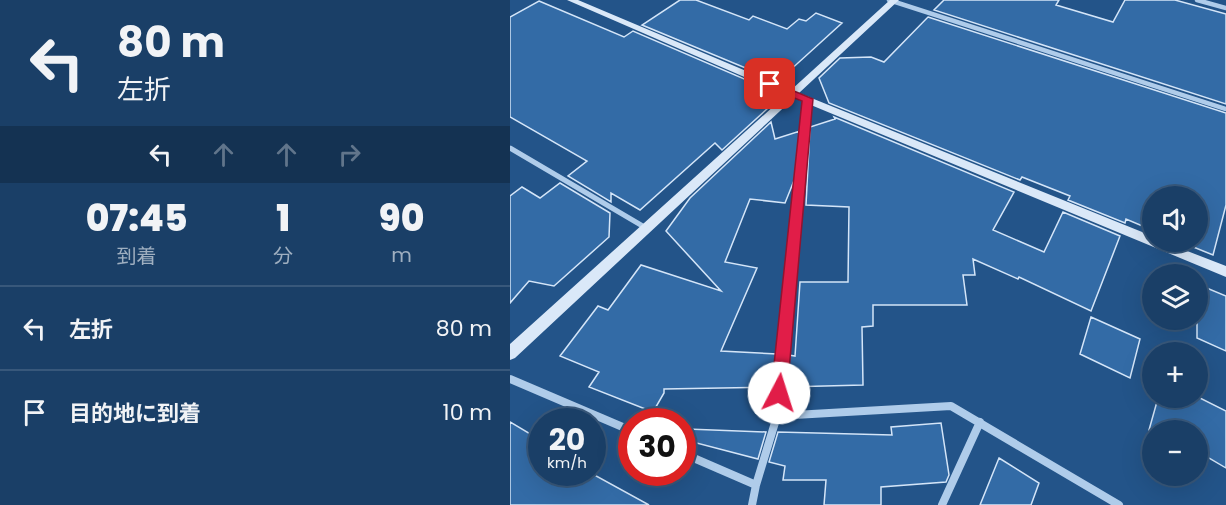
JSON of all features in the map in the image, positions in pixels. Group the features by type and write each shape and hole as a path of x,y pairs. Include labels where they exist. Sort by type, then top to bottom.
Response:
{"street":[{"path":"572,0 792,94 1226,272"},
{"path":"510,353 892,0 1226,109"},
{"path":"1197,0 1226,8"},
{"path":"752,505 777,416 808,99"},
{"path":"510,148 646,228"},
{"path":"510,379 618,425"},
{"path":"777,416 951,406 1119,505"},
{"path":"942,505 980,423"},
{"path":"696,459 756,485"}],"building":[{"path":"680,0 696,0 749,20 753,16 787,29 799,19 806,21 816,13 842,23 787,73 757,61 760,74 642,25"},
{"path":"944,0 1059,0 1056,5 1113,22 1125,0 1175,0 1226,14 1226,104 934,10"},
{"path":"539,1 624,37 633,31 763,87 768,108 722,150 715,143 640,210 611,193 611,202 568,176 587,161 510,117 510,17"},
{"path":"928,17 1226,113 1226,205 1213,255 1206,252 1208,252 1208,186 1142,186 1142,226 1126,219 1125,223 1068,200 1070,196 1022,177 1020,180 829,103 819,78 840,58 871,57 884,62"},
{"path":"834,117 1014,192 993,230 1044,252 1063,212 1120,236 1091,311 1019,277 1018,279 973,259 975,275 963,275 967,305 873,305 873,326 862,327 863,385 786,387 789,355 795,356 800,282 848,282 849,207 806,205 810,127 835,119"},
{"path":"771,122 775,139 800,131 795,178 785,203 750,199 725,262 757,268 721,351 777,354 774,387 664,389 655,408 643,408 589,387 599,372 560,356 598,306 608,310 641,265 721,291 666,231 690,198"},
{"path":"560,183 610,213 609,237 554,286 529,281 510,303 510,196 522,187 540,198"},
{"path":"1208,289 1226,296 1226,351 1197,338 1197,330 1208,330"},
{"path":"1091,317 1140,339 1130,378 1080,354"},
{"path":"1208,402 1226,411 1226,468 1208,457 1208,420 1152,420 1155,408 1208,408"},
{"path":"510,422 528,433 528,486 606,486 606,481 649,505 510,505"},
{"path":"941,423 949,475 946,482 881,487 881,505 824,505 826,480 783,480 785,466 769,462 778,432 892,435 891,427"},
{"path":"696,429 766,432 758,459 696,443"},
{"path":"999,458 1039,483 1031,505 980,505"}],"route":[{"path":"770,84 808,99 779,393"}]}
